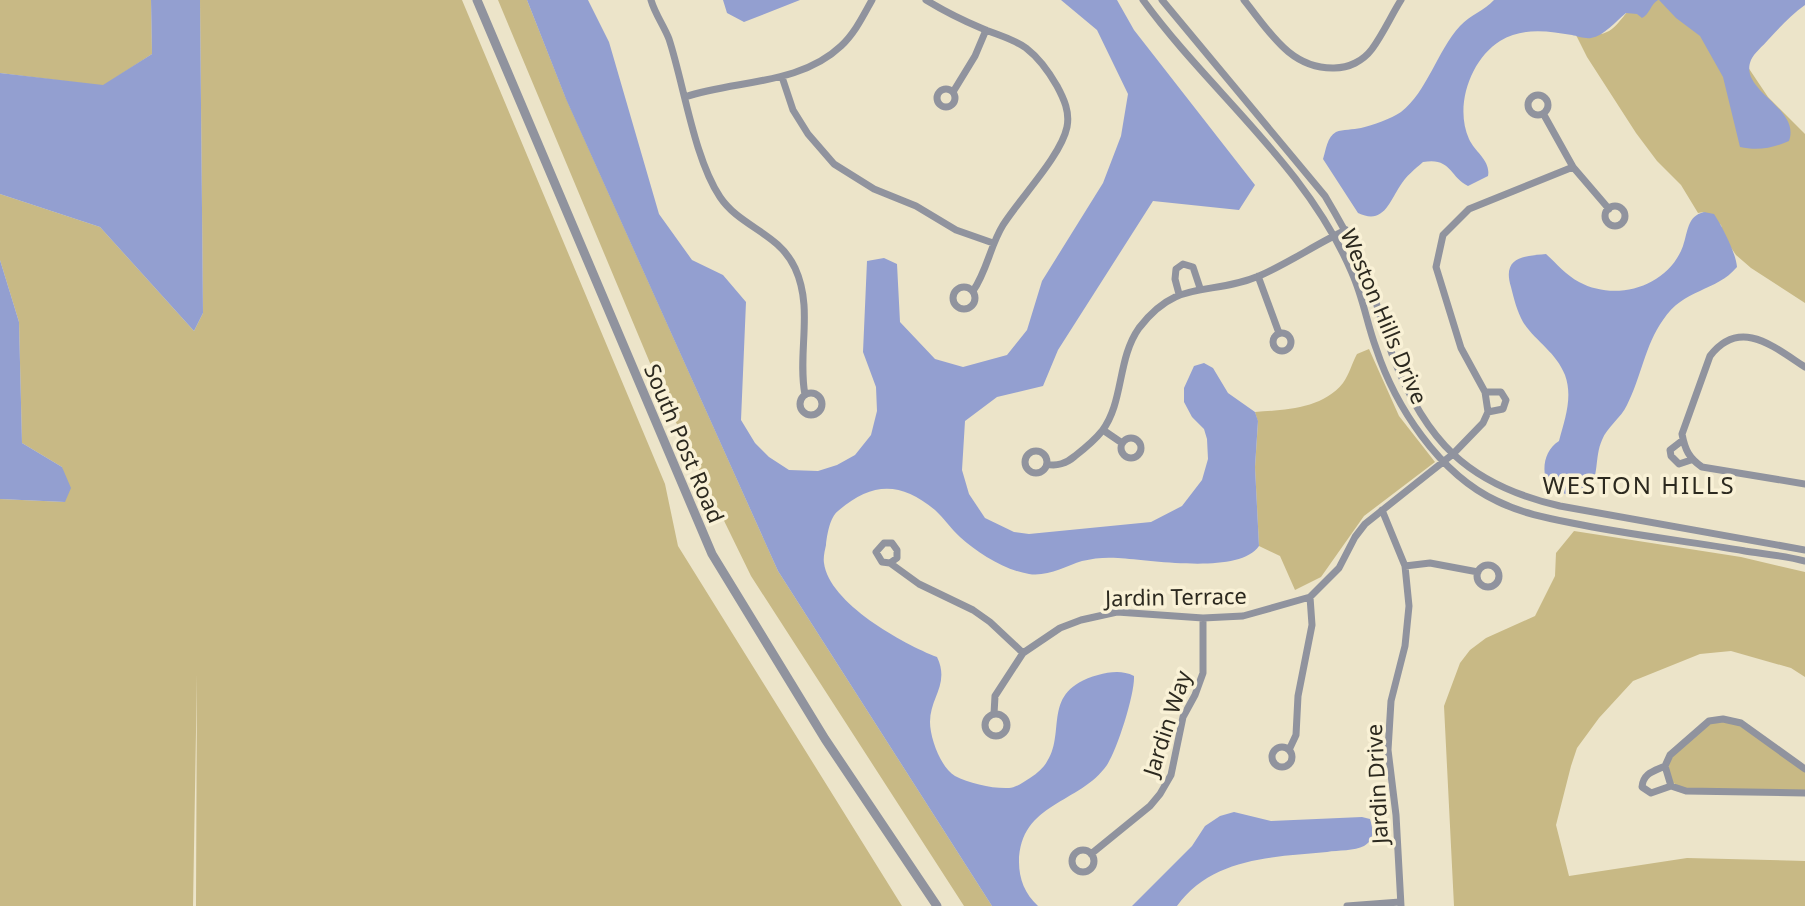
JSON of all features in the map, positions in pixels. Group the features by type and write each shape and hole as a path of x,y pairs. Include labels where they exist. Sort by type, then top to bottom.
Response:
{"street":[{"name":"South Post Road","path":"477,0 712,554 817,726 937,906"},
{"path":"651,0 668,37 706,171 719,196 733,213 781,246 794,266 806,310 802,379 805,395"},
{"path":"685,97 713,88 782,77 821,61 852,34 872,0"},
{"path":"926,0 1027,49 1043,64 1064,98 1068,114 1062,142 1003,225 993,243 983,277 973,291"},
{"name":"Weston Hills Drive","path":"1143,0 1300,184 1353,273 1376,350 1403,412 1444,461 1494,501 1532,515 1805,561"},
{"name":"Weston Hills Drive","path":"1162,0 1325,196 1346,230 1368,279 1406,388 1420,414 1453,454 1477,474 1523,498 1805,550"},
{"path":"1244,0 1289,54 1306,65 1340,68 1357,63 1372,50 1401,0"},
{"path":"953,92 975,56 986,30"},
{"path":"782,77 793,110 808,134 834,164 874,189 916,206 956,230 993,243"},
{"path":"1544,115 1573,167 1609,209"},
{"path":"1488,412 1485,392 1461,348 1442,293 1436,267 1443,235 1469,209 1573,167"},
{"path":"1047,464 1053,466 1070,461 1103,430 1113,409 1125,356 1137,332 1153,312 1179,294 1258,276 1346,230"},
{"path":"1179,294 1175,273 1183,264 1193,267 1200,288"},
{"path":"1258,276 1279,333"},
{"path":"1805,367 1757,338 1743,337 1717,347 1710,356 1686,419 1683,440 1691,460 1702,467 1805,484"},
{"name":"Jardin Terrace","path":"994,714 995,696 1023,653 1060,628 1103,614 1203,618 1243,616 1310,597 1339,568 1365,524 1453,454 1483,423 1488,412 1503,409 1506,400 1501,392 1485,392"},
{"path":"1103,430 1122,443"},
{"path":"1683,440 1670,450 1671,456 1679,464 1691,460"},
{"name":"Jardin Drive","path":"1382,510 1405,566 1409,606 1405,646 1391,701 1388,750 1396,815 1401,904"},
{"path":"890,563 919,584 973,610 1023,653"},
{"path":"1405,566 1430,563 1478,572"},
{"path":"1289,750 1296,735 1298,696 1312,625 1310,597"},
{"name":"Jardin Way","path":"1091,854 1150,806 1171,775 1183,717 1203,673 1203,618"},
{"path":"1805,769 1741,723 1723,719 1709,721 1670,755 1665,766 1642,780 1642,787 1651,793 1671,786 1686,791 1805,793"},
{"path":"1665,766 1671,786"},
{"name":"South Post Road","path":"913,873 928,906"},
{"path":"1347,906 1401,904"}],"shaded area":[{"path":"0,0 151,0 152,54 103,86 0,73"},
{"path":"200,0 462,0 665,484 678,546 902,906 196,906 197,674 193,906 0,906 0,499 65,502 62,467 22,443 19,322 0,260 0,194 100,227 194,331 203,313"},
{"path":"498,0 527,0 565,96 778,571 992,906 964,906 751,576 668,406"},
{"path":"1638,0 1703,0 1768,97 1805,134 1805,303 1751,268 1736,255 1725,239 1721,225 1704,212 1698,213 1681,185 1657,161 1636,133 1587,57 1575,33 1598,35 1606,32"},
{"path":"1369,349 1399,416 1435,462 1364,516 1321,577 1295,590 1280,556 1259,546 1255,467 1258,422 1255,412 1302,406 1325,398 1343,383 1357,354"},
{"path":"1574,531 1741,557 1805,572 1805,677 1791,668 1731,651 1700,654 1633,681 1577,748 1571,766 1556,825 1569,876 1687,858 1805,861 1805,906 1454,906 1444,706 1460,663 1470,650 1486,638 1535,616 1555,576 1556,553"},
{"path":"1731,720 1805,769 1805,793 1686,791 1667,779 1670,755 1709,721"}],"water":[{"path":"151,0 200,0 203,313 194,331 100,227 0,194 0,73 103,85 152,54"},
{"path":"527,0 588,0 609,42 659,214 692,260 723,275 746,302 741,420 755,443 789,470 818,471 837,465 855,455 871,435 877,411 876,387 863,352 867,261 884,258 897,264 900,322 935,359 963,367 1007,355 1027,330 1042,281 1103,183 1121,136 1128,94 1097,30 1061,0 1117,0 1134,30 1255,185 1239,210 1153,201 1058,350 1043,386 997,397 965,421 962,470 969,494 985,518 1014,532 1029,534 1151,522 1182,506 1202,480 1208,459 1207,439 1204,429 1192,417 1184,402 1184,388 1194,366 1204,363 1213,368 1228,393 1255,412 1258,421 1255,467 1259,546 1249,555 1215,563 1194,564 1100,558 1049,573 1029,574 1010,569 983,555 922,501 898,490 886,489 874,490 850,501 835,514 829,526 824,563 839,593 888,632 937,657 941,675 930,729 941,760 955,776 996,788 1011,788 1020,784 1044,765 1052,752 1059,708 1065,695 1077,684 1098,675 1116,672 1134,676 1125,722 1107,765 1096,778 1040,815 1029,827 1022,842 1020,874 1026,891 1038,906 992,906 778,571 566,99"},
{"path":"723,0 800,0 744,22 727,13"},
{"path":"1494,0 1658,0 1642,18 1626,13 1596,37 1536,31 1500,41 1473,71 1463,112 1469,139 1485,161 1488,176 1468,186 1445,165 1423,162 1405,179 1379,214 1367,216 1358,213 1323,159 1331,137 1336,132 1371,125 1401,112 1418,94 1460,26"},
{"path":"1659,0 1805,0 1805,5 1754,55 1749,71 1760,90 1786,118 1790,129 1789,141 1765,148 1740,147 1723,77 1700,36"},
{"path":"1704,212 1714,214 1717,219 1737,267 1720,281 1680,302 1663,320 1627,405 1602,440 1594,480 1587,493 1568,495 1549,488 1545,462 1550,450 1559,441 1567,408 1567,383 1556,360 1521,318 1509,277 1512,264 1522,258 1546,254 1570,276 1593,288 1609,291 1639,287 1666,272 1683,246 1691,221"},
{"path":"0,260 19,322 22,443 62,467 71,488 65,502 0,499"},
{"path":"1234,812 1271,821 1362,817 1370,819 1372,834 1368,844 1356,849 1265,858 1226,869 1191,890 1177,906 1132,906 1192,846 1205,826 1220,816"}],"district":[{"name":"WESTON HILLS","path":"1639,484"}]}
